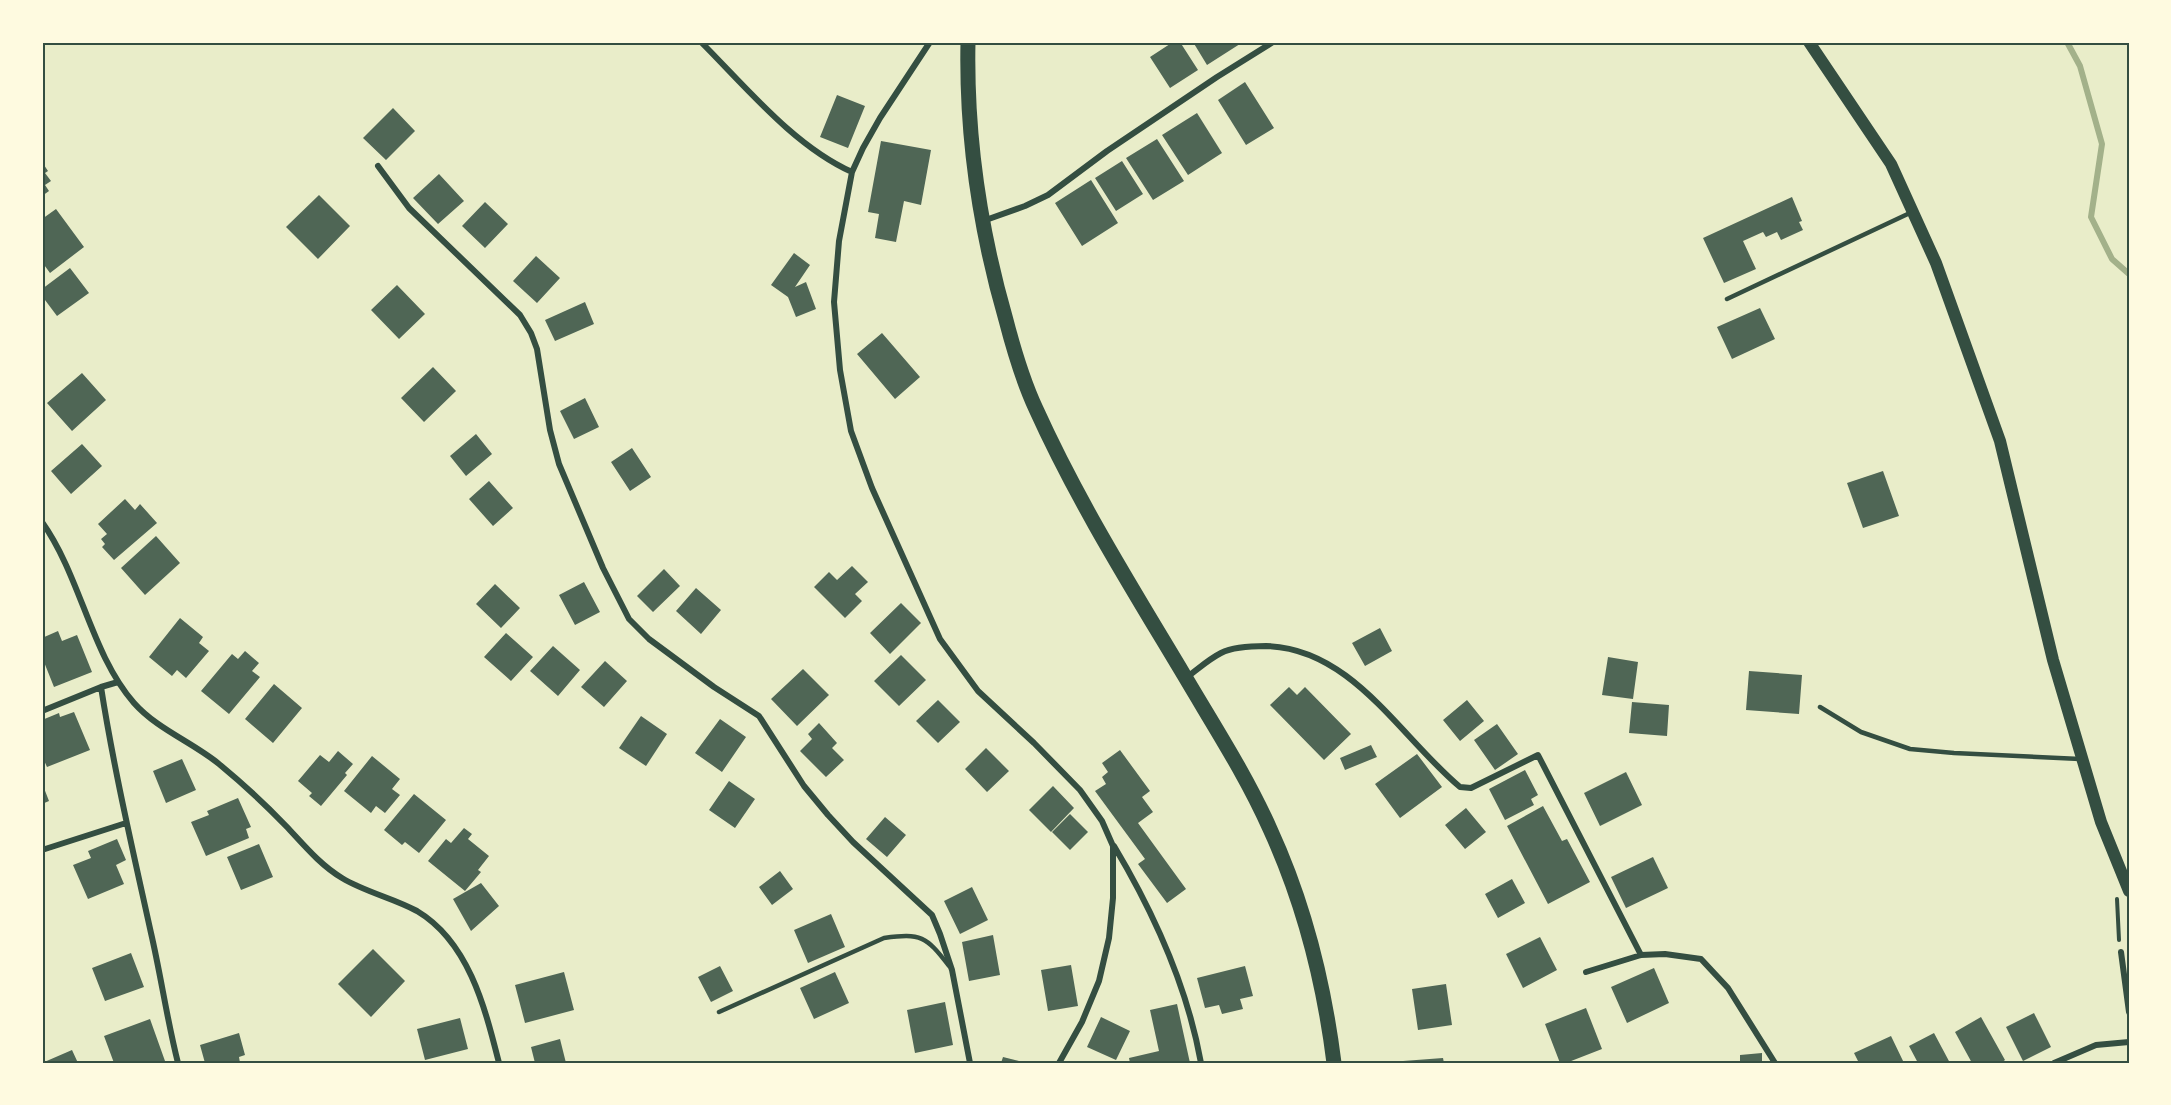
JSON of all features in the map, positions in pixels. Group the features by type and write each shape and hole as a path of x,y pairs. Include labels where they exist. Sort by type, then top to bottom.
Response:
{"main road":[{"path":"968,42 970,127 983,221 1016,358 1035,407 1092,519 1243,773 1271,830 1307,927 1320,982 1334,1063"},
{"path":"1809,42 1891,164 1936,263 2000,441 2053,660 2102,822 2127,888"}],"street":[{"path":"701,42 795,134 839,166 852,172"},
{"path":"930,42 920,54 875,128 852,172 839,241 834,302 840,370 851,431 872,488 940,639 978,691 1080,790 1102,821 1113,846 1138,887 1162,938 1185,998 1201,1063"},
{"path":"983,221 1048,195 1116,145 1273,42"},
{"path":"378,166 409,208 520,315 526,324 537,349 550,430 559,465 603,568 629,619 649,639 714,687 759,716 804,786 828,815 853,842 932,915 952,970 970,1063"},
{"path":"42,522 61,552 75,581 106,660 118,682 135,704 154,721 217,762 257,798 312,854 342,878 418,912 442,932 463,957 478,994 499,1063"},
{"path":"1186,678 1221,652 1252,646 1292,649 1314,656 1348,675 1460,787 1471,788 1538,755 1641,955"},
{"path":"42,711 118,682"},
{"path":"101,687 110,748 178,1063"},
{"path":"42,850 126,824"},
{"path":"1059,1063 1082,1022 1099,981 1109,938 1113,898 1113,846"},
{"path":"2121,952 2129,1012"},
{"path":"1586,972 1641,955 1665,954 1701,958 1728,988 1775,1063"},
{"path":"2054,1063 2096,1046 2129,1042"}],"lane":[{"path":"1727,300 1912,212"},
{"path":"1820,706 1861,732 1910,749 2083,759"},
{"path":"719,1012 884,938 908,935 924,939 933,946 952,970"}],"path":[{"path":"2121,952 2116,892 2127,888"}],"building":[{"path":"1173,42 1180,42 1198,70 1170,88 1150,57"},
{"path":"1193,42 1243,42 1207,65"},
{"path":"1245,82 1274,128 1246,145 1218,100"},
{"path":"837,95 865,106 848,148 820,137"},
{"path":"393,108 415,131 386,160 363,138"},
{"path":"1197,113 1222,153 1188,175 1162,135"},
{"path":"1157,139 1184,181 1153,200 1126,158"},
{"path":"881,141 931,150 921,205 904,201 896,242 875,238 879,214 868,212"},
{"path":"1122,161 1143,194 1116,211 1095,178"},
{"path":"42,162 48,171 45,173 51,181 45,185 49,191 42,196"},
{"path":"439,174 464,201 438,224 413,198"},
{"path":"1091,180 1118,223 1082,246 1055,203"},
{"path":"319,195 350,226 318,259 286,227"},
{"path":"1792,197 1802,221 1799,222 1803,230 1781,240 1777,232 1766,237 1763,232 1743,241 1756,269 1724,283 1703,238"},
{"path":"485,202 508,224 485,248 462,226"},
{"path":"56,209 84,247 50,273 42,262 42,219"},
{"path":"794,253 810,265 795,287 806,282 816,309 796,317 788,297 771,285"},
{"path":"536,256 560,278 537,303 513,281"},
{"path":"70,268 89,293 57,316 42,296 42,289"},
{"path":"397,285 425,314 399,339 371,310"},
{"path":"585,302 594,324 555,341 545,320"},
{"path":"1760,308 1775,339 1732,359 1717,327"},
{"path":"882,333 920,377 895,399 857,354"},
{"path":"433,367 456,391 424,422 401,398"},
{"path":"82,373 106,400 72,431 47,403"},
{"path":"585,398 599,427 574,439 560,411"},
{"path":"476,434 492,454 466,476 450,456"},
{"path":"82,444 102,466 71,494 51,471"},
{"path":"632,448 651,477 630,491 611,462"},
{"path":"1883,471 1899,516 1863,528 1847,483"},
{"path":"489,481 513,508 493,526 469,499"},
{"path":"125,499 135,510 140,504 157,523 114,560 102,547 105,544 101,539 107,534 98,524"},
{"path":"156,536 180,563 145,595 121,568"},
{"path":"852,566 868,582 855,594 862,601 845,618 814,587 829,572 837,580"},
{"path":"664,569 680,586 653,612 637,596"},
{"path":"584,582 600,612 575,625 559,595"},
{"path":"495,584 520,608 501,628 476,604"},
{"path":"696,588 721,610 701,634 676,611"},
{"path":"901,603 921,623 890,654 870,633"},
{"path":"180,618 203,637 199,643 209,651 186,678 177,670 172,676 149,657"},
{"path":"1380,628 1392,651 1365,666 1352,643"},
{"path":"58,631 62,641 77,635 92,672 54,687 42,657 42,638"},
{"path":"506,633 533,657 511,681 484,657"},
{"path":"553,646 580,670 558,696 530,671"},
{"path":"245,651 259,663 252,671 260,677 229,714 201,691 232,654 238,659"},
{"path":"901,655 926,680 899,706 874,681"},
{"path":"1608,657 1638,662 1633,699 1602,695"},
{"path":"605,661 627,681 604,707 581,687"},
{"path":"803,669 829,695 797,726 771,699"},
{"path":"1749,671 1802,675 1799,714 1746,710"},
{"path":"274,684 302,708 273,743 245,719"},
{"path":"1289,687 1297,695 1305,687 1351,734 1324,760 1270,705"},
{"path":"938,700 960,722 938,743 916,721"},
{"path":"1467,700 1484,721 1460,741 1443,720"},
{"path":"1632,702 1669,705 1667,736 1629,733"},
{"path":"74,712 90,750 47,767 42,756 42,720 59,713 60,717"},
{"path":"641,716 667,734 646,766 619,748"},
{"path":"720,719 746,737 722,772 695,753"},
{"path":"819,723 837,743 832,748 844,760 826,777 800,751 812,739 808,734"},
{"path":"1497,724 1518,754 1495,770 1474,740"},
{"path":"1371,745 1377,757 1345,770 1340,758"},
{"path":"986,748 1009,771 987,792 965,769"},
{"path":"1120,750 1150,791 1142,797 1153,812 1138,823 1186,889 1167,903 1138,864 1145,859 1095,791 1106,784 1102,777 1108,772 1102,763"},
{"path":"338,751 353,764 345,773 347,775 321,806 309,796 312,793 298,781 320,755 329,762"},
{"path":"1417,754 1442,787 1400,818 1375,784"},
{"path":"372,756 400,779 392,789 400,795 385,813 376,806 371,813 344,791"},
{"path":"182,759 196,790 166,803 153,771"},
{"path":"1525,770 1538,795 1531,799 1534,805 1505,820 1489,789"},
{"path":"1626,772 1642,805 1600,826 1584,793"},
{"path":"729,781 755,799 735,828 709,810"},
{"path":"42,783 49,801 42,804"},
{"path":"1053,786 1074,808 1051,832 1029,810"},
{"path":"414,794 446,820 419,853 405,842 402,845 384,830"},
{"path":"238,798 251,827 246,829 249,838 206,856 191,822 209,815 207,811"},
{"path":"1543,806 1562,841 1567,839 1590,882 1548,904 1507,826"},
{"path":"1466,808 1486,832 1465,849 1445,825"},
{"path":"1070,814 1088,832 1070,850 1052,832"},
{"path":"885,817 906,835 887,857 866,839"},
{"path":"464,828 472,834 468,839 489,856 478,870 481,872 465,891 428,861 446,839 451,843"},
{"path":"117,839 126,860 116,865 124,884 88,899 73,865 91,858 88,851"},
{"path":"259,844 273,877 241,890 227,857"},
{"path":"1653,857 1668,888 1626,908 1611,877"},
{"path":"780,871 793,889 772,905 759,887"},
{"path":"1512,879 1525,903 1498,918 1485,894"},
{"path":"481,883 499,906 471,931 453,899"},
{"path":"972,887 988,920 960,934 944,901"},
{"path":"831,914 845,947 808,963 794,930"},
{"path":"993,935 1000,975 969,981 962,942"},
{"path":"1540,937 1557,970 1523,988 1506,954"},
{"path":"373,949 405,981 371,1017 338,984"},
{"path":"131,953 144,987 105,1001 92,968"},
{"path":"1071,965 1078,1006 1048,1011 1041,970"},
{"path":"720,966 733,991 711,1002 698,977"},
{"path":"1245,966 1253,996 1240,999 1243,1009 1222,1014 1219,1005 1205,1008 1197,978"},
{"path":"1654,968 1669,1003 1627,1023 1611,987"},
{"path":"564,972 574,1010 525,1023 515,985"},
{"path":"835,972 849,1003 814,1019 800,988"},
{"path":"1446,984 1452,1025 1418,1030 1412,989"},
{"path":"945,1002 953,1045 915,1053 907,1010"},
{"path":"1177,1004 1190,1063 1130,1063 1129,1058 1159,1051 1150,1010"},
{"path":"1586,1008 1602,1049 1566,1063 1560,1063 1545,1024"},
{"path":"2034,1013 2051,1047 2023,1061 2006,1027"},
{"path":"1101,1017 1130,1031 1116,1060 1087,1047"},
{"path":"1981,1017 2005,1060 2001,1063 1972,1063 1955,1032"},
{"path":"460,1018 468,1049 425,1060 417,1029"},
{"path":"150,1019 165,1061 114,1063 104,1036"},
{"path":"239,1033 245,1055 239,1057 240,1063 223,1063 223,1061 205,1063 200,1045"},
{"path":"1934,1033 1950,1063 1918,1063 1909,1046"},
{"path":"1891,1036 1904,1063 1859,1063 1854,1053"},
{"path":"560,1039 566,1063 535,1063 531,1047"},
{"path":"72,1050 78,1063 42,1063"},
{"path":"1762,1053 1762,1063 1740,1063 1740,1055"},
{"path":"1003,1057 1023,1062 1023,1063 1001,1063"},
{"path":"1443,1058 1444,1063 1403,1063 1403,1061"}],"waterway":[{"path":"2067,42 2080,66 2102,144 2091,217 2112,259 2129,274"}]}
